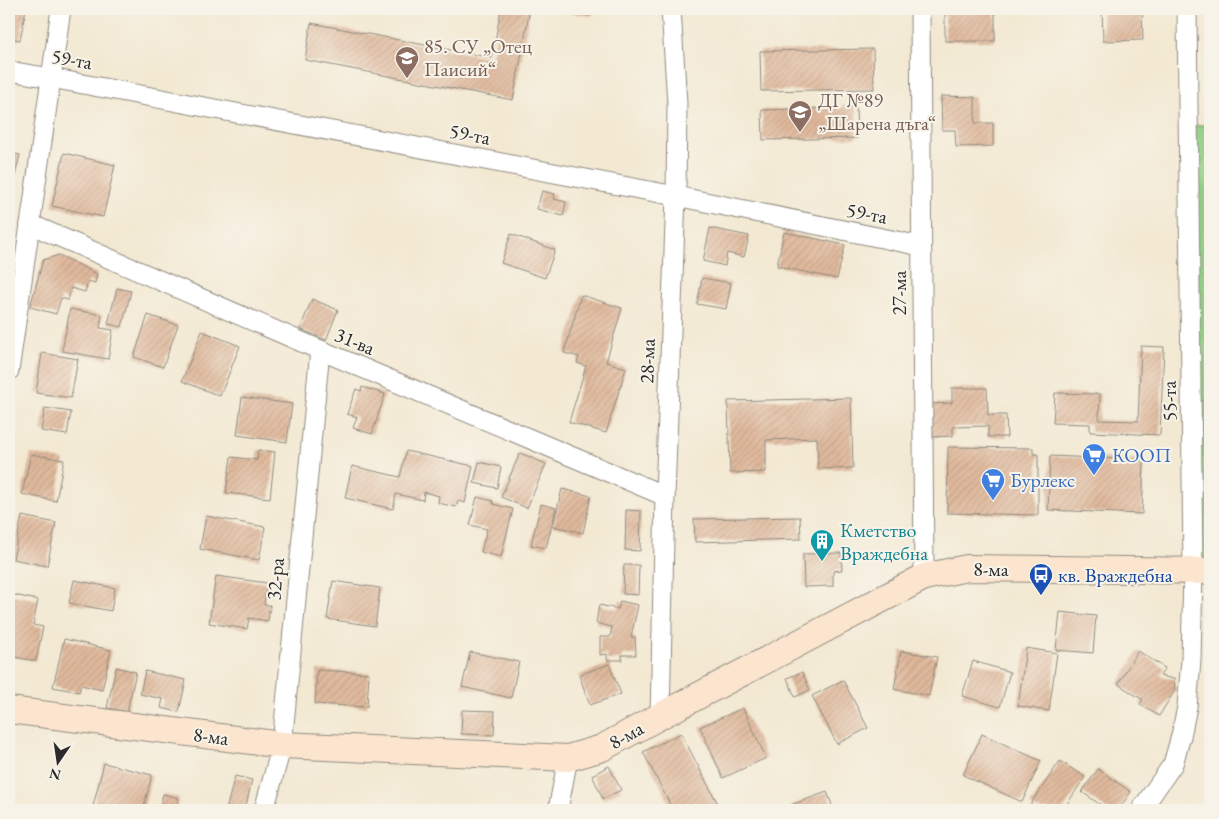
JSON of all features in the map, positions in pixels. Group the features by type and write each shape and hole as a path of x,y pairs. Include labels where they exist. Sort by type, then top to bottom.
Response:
{"street":[{"path":"9,371 61,9"},
{"name":"28-ма","path":"660,716 664,496 676,196 677,103 671,9"},
{"name":"27-ма","path":"920,9 924,578"},
{"name":"55-та","path":"1141,810 1173,764 1181,736 1187,707 1201,571 1187,9"},
{"name":"59-та","path":"9,71 676,196 921,246"},
{"name":"31-ва","path":"30,224 664,496"},
{"name":"32-ра","path":"264,810 282,745 320,350"},
{"name":"8-ма","path":"9,710 282,745 568,758 602,748 924,578 967,568 1201,571"},
{"path":"558,810 568,758"}],"green space":[{"path":"1189,125 1210,125 1210,571 1193,571"}],"building":[{"path":"9,9 26,9 20,40 9,38"},
{"path":"501,9 530,9 513,100 305,60 311,23 492,58"},
{"path":"558,9 593,9 591,16"},
{"path":"945,9 995,9 995,41 945,41"},
{"path":"1102,9 1142,9 1143,40 1103,41"},
{"path":"873,49 874,89 761,91 760,51"},
{"path":"941,96 975,97 975,123 993,123 993,146 956,147 955,130 942,130"},
{"path":"856,107 857,138 763,140 762,110"},
{"path":"9,153 20,155 13,184 9,183"},
{"path":"64,153 115,165 103,217 52,206"},
{"path":"542,191 555,194 554,199 566,202 563,216 537,209"},
{"path":"710,228 749,236 744,257 727,253 725,266 703,261"},
{"path":"784,232 845,245 837,279 777,266"},
{"path":"511,234 555,250 545,278 501,263"},
{"path":"59,255 97,274 95,283 88,281 85,292 71,288 68,300 61,298 56,314 30,307 43,260"},
{"path":"702,278 731,283 726,309 697,304"},
{"path":"117,288 131,291 122,327 108,324"},
{"path":"581,295 622,308 606,362 626,368 606,433 569,422 586,366 577,363 579,357 564,353"},
{"path":"312,299 338,310 326,340 300,329"},
{"path":"70,309 102,315 100,328 113,330 108,359 62,351"},
{"path":"148,315 178,325 163,367 134,357"},
{"path":"202,331 240,346 220,396 182,381"},
{"path":"1141,346 1164,347 1160,435 1090,432 1090,424 1053,423 1055,393 1100,394 1099,420 1138,421"},
{"path":"42,353 78,359 71,398 36,393"},
{"path":"362,387 385,394 372,434 353,428 357,417 347,414 356,389 361,391"},
{"path":"952,388 987,388 988,415 1006,415 1007,437 988,437 988,426 953,427 953,436 930,437 930,404 952,403"},
{"path":"242,397 292,404 287,442 237,435"},
{"path":"851,398 853,468 818,469 817,438 766,440 766,472 730,473 728,401"},
{"path":"45,408 71,412 67,435 41,431"},
{"path":"948,447 1033,448 1033,454 1038,454 1038,515 947,513"},
{"path":"258,450 275,452 270,498 226,493 231,457 257,460"},
{"path":"406,451 473,466 465,503 458,501 456,507 438,503 439,496 424,492 423,500 396,494 393,509 345,498 352,466 400,477"},
{"path":"520,453 546,464 527,508 501,497"},
{"path":"31,454 64,460 56,501 22,494"},
{"path":"1050,456 1144,460 1142,514 1048,510"},
{"path":"479,462 501,467 497,488 474,483"},
{"path":"562,489 591,496 583,533 553,526"},
{"path":"477,497 493,501 493,504 513,509 501,557 481,552 487,529 470,525"},
{"path":"541,504 556,508 546,548 531,545"},
{"path":"626,510 641,511 640,551 625,550"},
{"path":"22,516 56,523 47,566 13,559"},
{"path":"206,516 265,527 259,560 200,549"},
{"path":"800,517 801,539 695,542 694,519"},
{"name":"Кметство Враждебна","path":"841,553 842,570 833,571 833,586 804,587 803,554"},
{"path":"624,565 639,565 638,595 623,594"},
{"path":"216,576 267,583 264,605 270,605 268,621 249,618 247,629 209,623"},
{"path":"74,580 115,588 111,611 69,603"},
{"path":"333,581 380,588 375,626 327,619"},
{"path":"9,594 38,600 33,625 43,627 36,661 9,656"},
{"path":"620,601 638,605 631,637 635,637 636,655 622,655 622,660 607,660 607,654 600,655 600,637 610,637 612,627 596,623 599,605 618,609"},
{"path":"1060,612 1096,616 1093,653 1056,650"},
{"path":"64,639 111,650 102,690 81,685 79,692 53,687"},
{"path":"1026,648 1057,653 1049,711 1018,706"},
{"path":"901,651 937,657 929,696 894,689"},
{"path":"1138,651 1165,668 1160,676 1174,679 1175,690 1159,716 1140,704 1143,700 1118,684"},
{"path":"470,652 519,662 511,698 462,687"},
{"path":"973,661 1010,672 1000,707 962,696"},
{"path":"609,664 621,694 590,705 579,675"},
{"path":"116,667 136,672 127,712 107,708"},
{"path":"317,670 369,673 367,707 315,704"},
{"path":"145,671 186,680 179,712 161,708 163,699 140,694"},
{"path":"802,672 810,690 795,697 787,678"},
{"path":"843,680 868,728 837,744 812,696"},
{"path":"743,708 766,758 723,778 700,727"},
{"path":"462,710 495,711 494,735 461,734"},
{"path":"681,733 721,810 673,810 643,752"},
{"path":"982,734 1041,761 1022,802 963,775"},
{"path":"1060,761 1085,777 1063,810 1038,810 1030,805"},
{"path":"104,763 152,775 143,810 92,810"},
{"path":"609,766 621,790 603,799 592,775"},
{"path":"1098,769 1131,792 1118,810 1108,810 1082,792"},
{"path":"235,776 252,780 245,810 226,810"},
{"path":"827,792 834,810 793,810 791,805"},
{"path":"163,794 179,798 176,810 159,810"}],"place":[{"name":"85. СУ „Отец Паисий“","path":"407,79"},
{"name":"ДГ №89 „Шарена дъга“","path":"800,133"},
{"name":"КООП","path":"1094,476"},
{"name":"Бурлекс","path":"993,501"},
{"name":"Кметство Враждебна","path":"822,562"},
{"name":"кв. Враждебна","path":"1041,596"}]}
